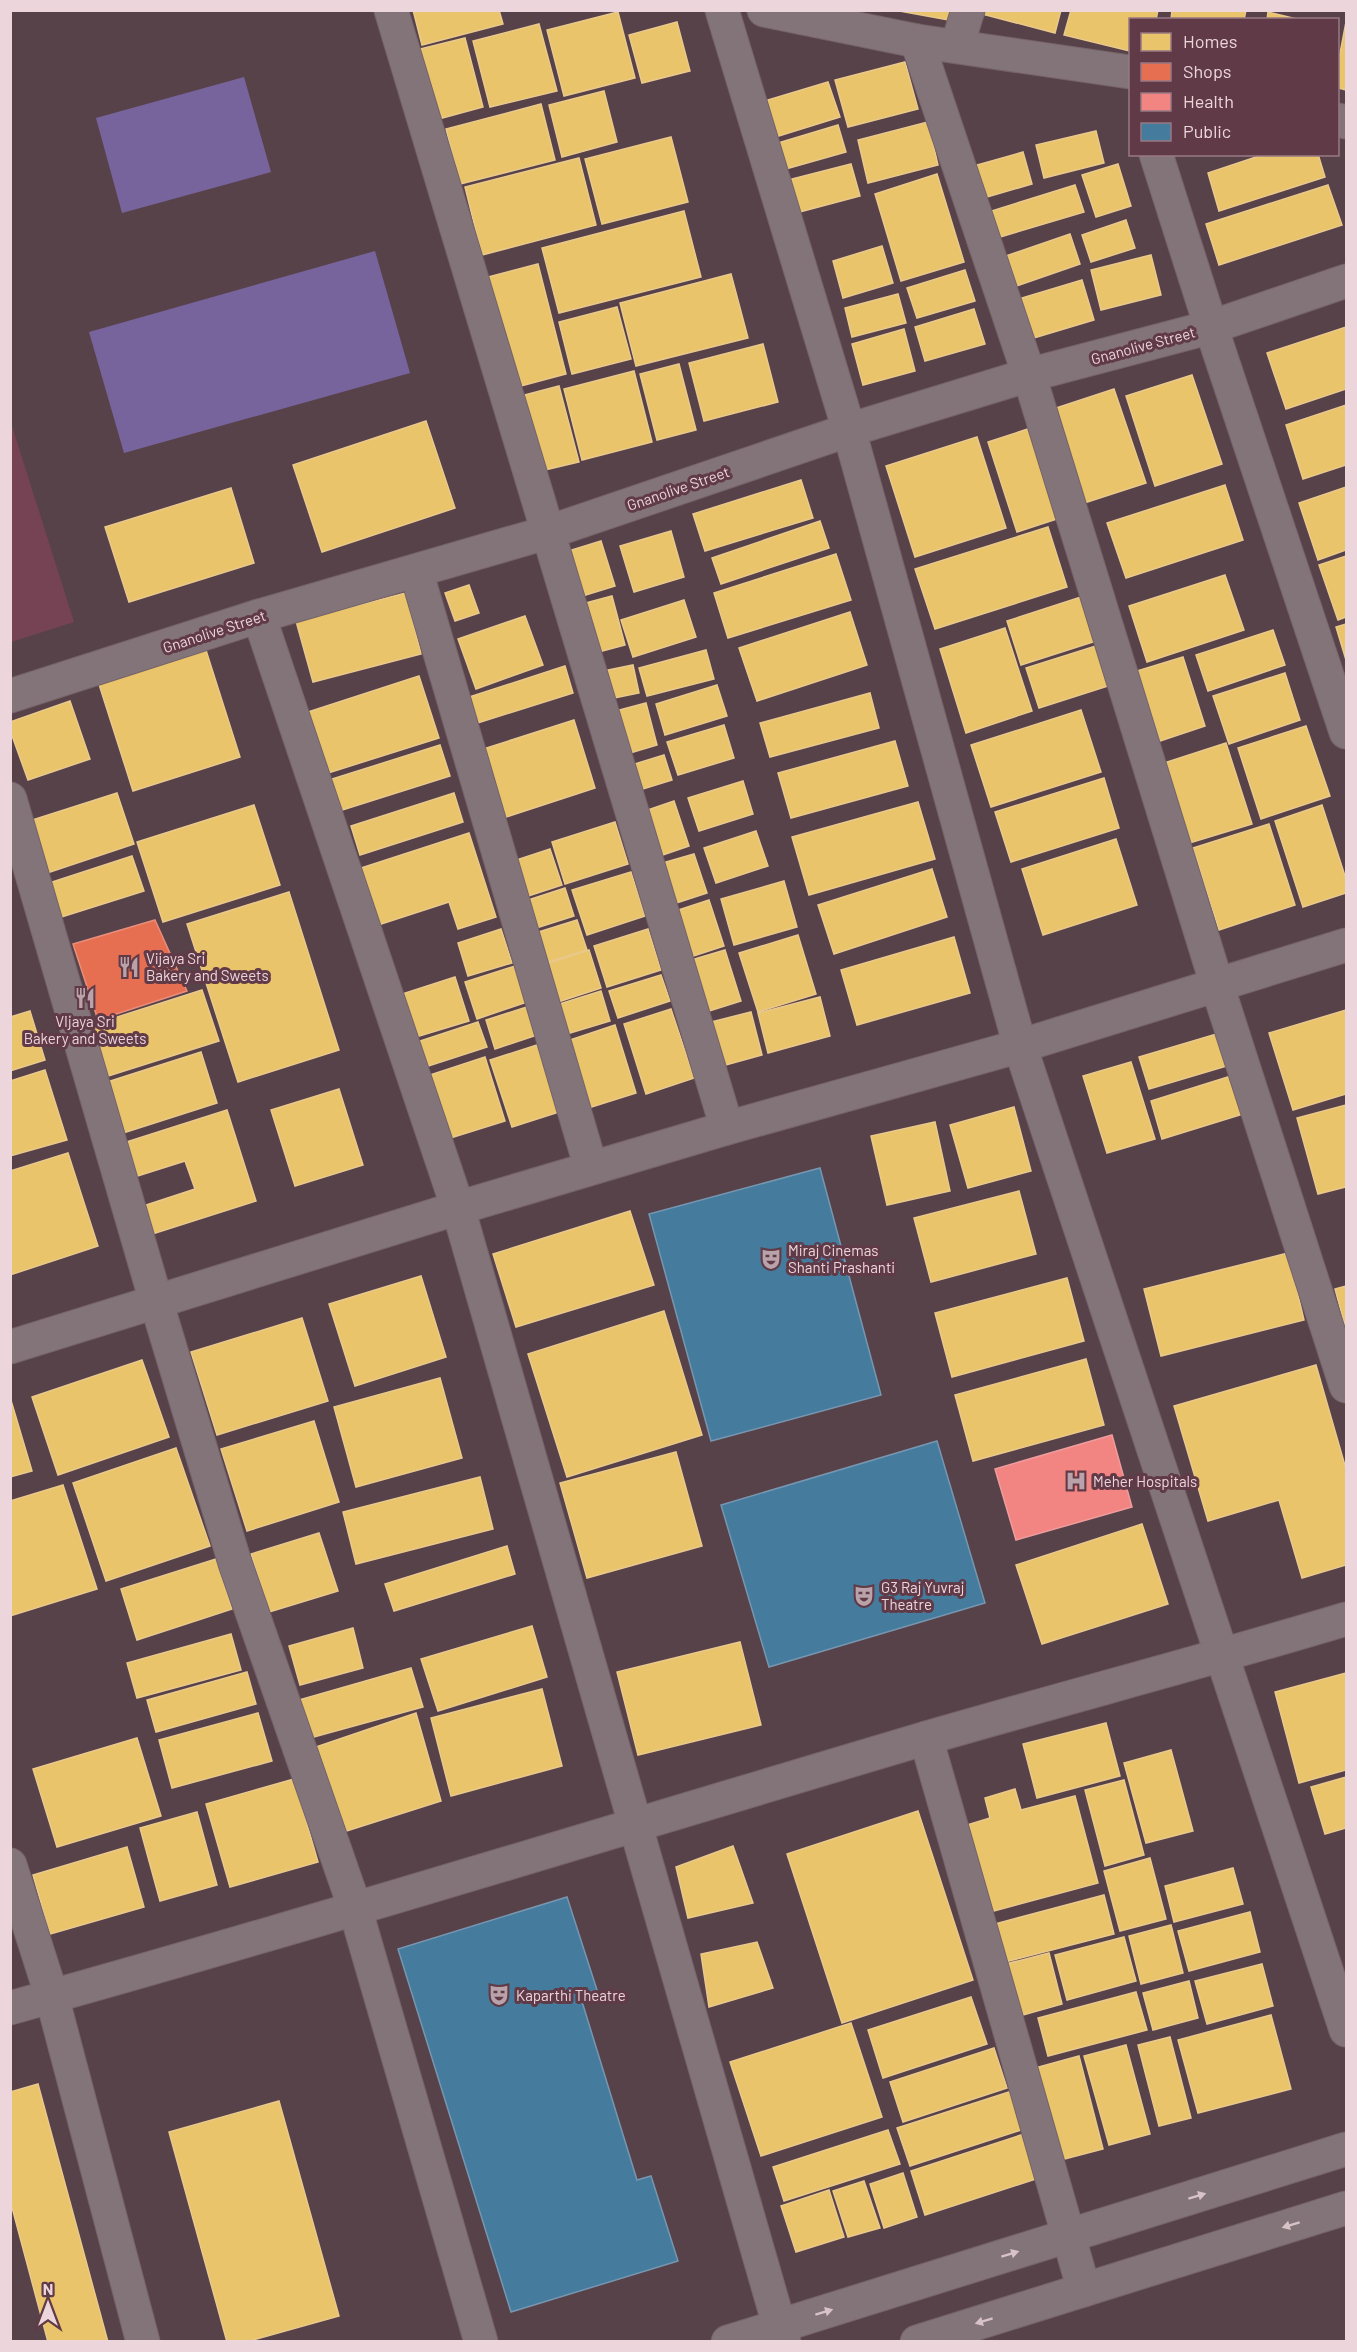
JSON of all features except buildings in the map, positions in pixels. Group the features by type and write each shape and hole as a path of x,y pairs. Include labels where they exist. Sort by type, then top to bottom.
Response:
{"street":[{"path":"391,10 727,1128"},
{"path":"722,10 849,430 1020,1046 1347,2030"},
{"path":"764,10 917,41 1129,73"},
{"path":"957,46 968,10"},
{"path":"917,41 1029,375 1217,985 1347,1386"},
{"path":"1157,156 1211,327 1347,732"},
{"name":"Gnanolive Street","path":"10,696 259,616 549,532 849,430 1029,375 1211,327 1347,281"},
{"path":"416,571 591,1168"},
{"path":"259,616 458,1208 782,2334"},
{"path":"10,799 235,1563 355,1908 481,2342"},
{"path":"10,1347 591,1168 1020,1046 1347,945"},
{"path":"10,2008 635,1826 926,1738 1223,1656 1347,1619"},
{"path":"926,1738 1084,2290"},
{"path":"10,1865 52,1997 143,2342"},
{"path":"728,2342 782,2334 1067,2236 1347,2149"},
{"path":"917,2342 1347,2208"}],"shaded area":[{"path":"244,77 271,172 122,213 96,118"},
{"path":"375,251 410,373 124,453 89,332"},
{"path":"11,423 74,622 10,642"}],"place":[{"name":"Vijaya Sri Bakery and Sweets","path":"129,967"},
{"name":"VIjaya Sri Bakery and Sweets","path":"85,998"},
{"name":"Miraj Cinemas Shanti Prashanti","path":"771,1259"},
{"name":"Meher Hospitals","path":"1076,1481"},
{"name":"G3 Raj Yuvraj Theatre","path":"864,1596"},
{"name":"Kaparthi Theatre","path":"499,1995"}]}
